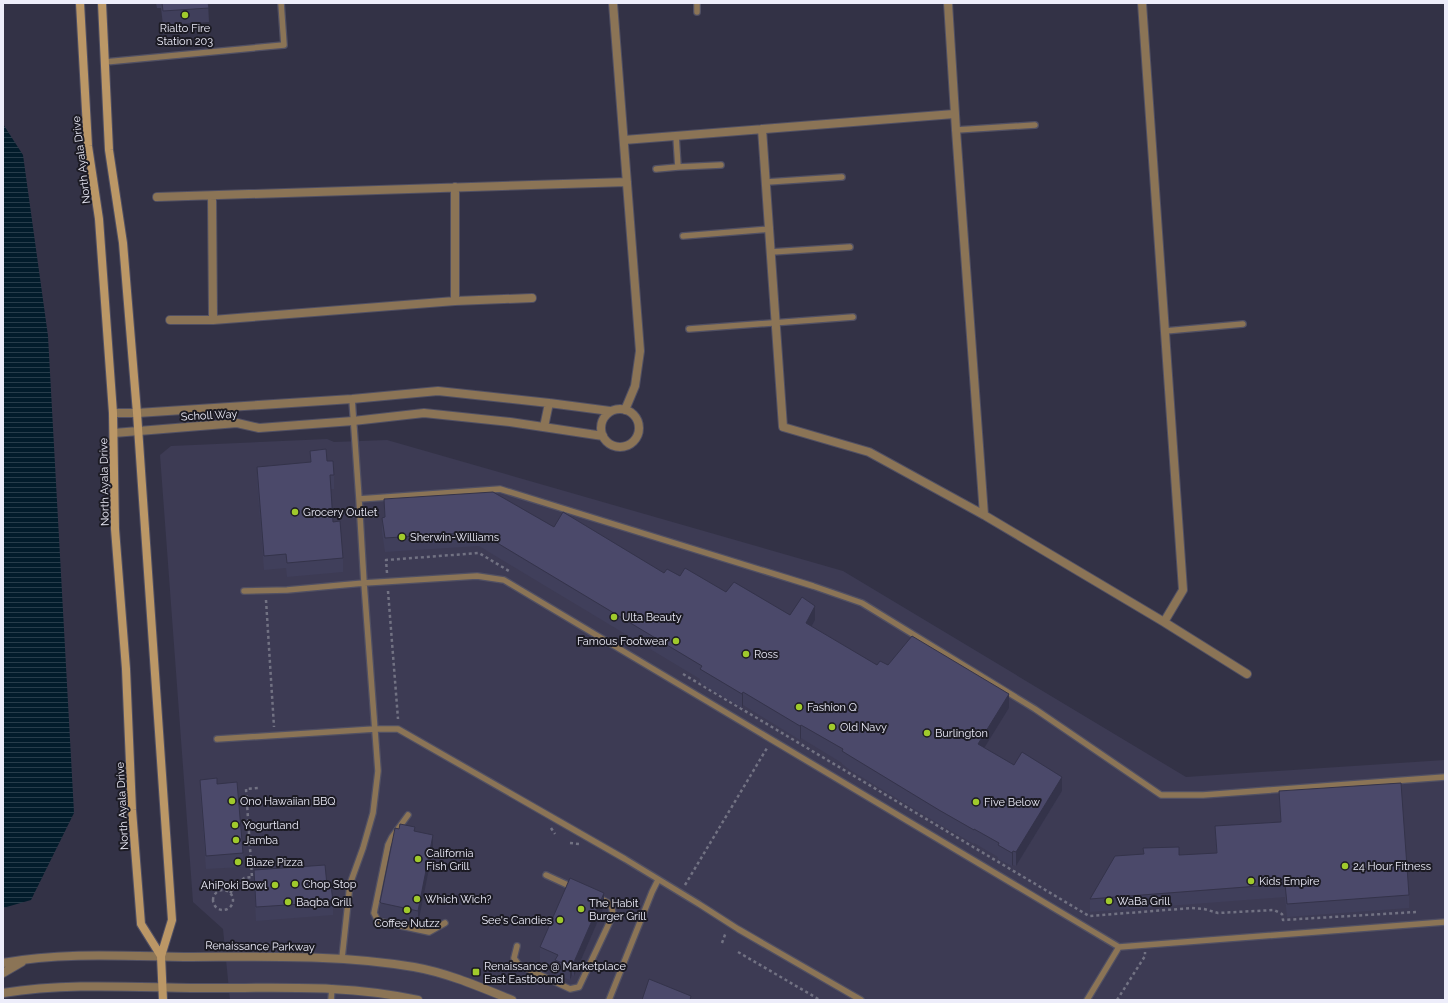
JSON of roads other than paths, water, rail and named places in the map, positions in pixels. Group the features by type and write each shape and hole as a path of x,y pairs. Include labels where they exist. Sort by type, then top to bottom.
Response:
{"main road":[{"name":"North Ayala Drive","path":"80,3 88,146 99,219 113,413 115,529 126,669 132,810 141,924 161,956"},
{"path":"102,3 110,150 123,243 137,413 172,920 161,956 163,1000"}],"street":[{"path":"613,3 640,351 635,386 625,410"},
{"path":"948,3 954,114 984,515"},
{"path":"1142,3 1183,590 1164,622"},
{"path":"624,140 954,114"},
{"path":"762,129 784,426 869,452 984,515 1164,622 1247,674"},
{"path":"157,197 627,182"},
{"path":"455,188 455,301"},
{"path":"212,196 213,320"},
{"path":"170,320 213,320 455,301 532,298"},
{"name":"Scholl Way","path":"113,413 137,413 352,399 438,391 610,411"},
{"path":"544,427 549,403"},
{"path":"616,409 625,410 634,415 637,420 639,427 638,433 635,439 630,443 618,447 607,442 603,436 601,425 606,415 610,411 616,409"},
{"name":"Scholl Way","path":"114,433 238,423 259,428 354,421 424,413 510,422 603,436"},
{"name":"Renaissance Parkway","path":"3,963 28,958 123,955 342,958 415,967 467,981 512,1000"},
{"path":"3,973 28,958"},
{"path":"3,993 28,989 98,986 332,988 359,990 418,1000"}],"lane":[{"path":"105,62 284,45 281,3"},
{"path":"697,3 697,12"},
{"path":"956,130 1035,125"},
{"path":"676,136 678,167"},
{"path":"656,169 721,164"},
{"path":"767,182 842,177"},
{"path":"684,236 770,229"},
{"path":"771,252 850,247"},
{"path":"689,329 853,317"},
{"path":"1165,331 1243,324"},
{"path":"342,958 350,884 363,848 373,812 378,771 352,399"},
{"path":"359,499 500,489 805,583 862,603 1035,709 1161,795 1202,795 1445,777"},
{"path":"244,591 287,590 364,583 477,576 504,580 1119,947 1445,922"},
{"path":"217,739 375,728 398,729 568,828 625,859 738,929 861,1000"},
{"path":"408,815 388,845 374,913 378,921 429,932 444,923"},
{"path":"546,875 581,890"},
{"path":"609,1000 658,880"},
{"path":"517,946 514,958 519,965 570,989 580,987 613,915 612,907 608,902 594,896"},
{"path":"1087,1000 1119,947"},
{"path":"331,1000 332,988"}],"water":[{"path":"3,124 23,155 48,336 74,813 31,900 3,908"}],"place":[{"name":"Rialto Fire Station 203","path":"185,15"},
{"name":"Grocery Outlet","path":"295,512"},
{"name":"Sherwin-Williams","path":"402,537"},
{"name":"Ulta Beauty","path":"614,617"},
{"name":"Famous Footwear","path":"676,641"},
{"name":"Ross","path":"746,654"},
{"name":"Fashion Q","path":"799,707"},
{"name":"Old Navy","path":"832,727"},
{"name":"Burlington","path":"927,733"},
{"name":"Ono Hawaiian BBQ","path":"232,801"},
{"name":"Five Below","path":"976,802"},
{"name":"Yogurtland","path":"235,825"},
{"name":"Jamba","path":"236,840"},
{"name":"California Fish Grill","path":"418,859"},
{"name":"Blaze Pizza","path":"238,862"},
{"name":"24 Hour Fitness","path":"1345,866"},
{"name":"Kids Empire","path":"1251,881"},
{"name":"Chop Stop","path":"295,884"},
{"name":"AhiPoki Bowl","path":"275,885"},
{"name":"Which Wich?","path":"417,899"},
{"name":"WaBa Grill","path":"1109,901"},
{"name":"Baqba Grill","path":"288,902"},
{"name":"The Habit Burger Grill","path":"581,909"},
{"name":"Coffee Nutzz","path":"407,910"},
{"name":"See's Candies","path":"560,920"},
{"name":"Renaissance @ Marketplace East Eastbound","path":"476,972"}]}
